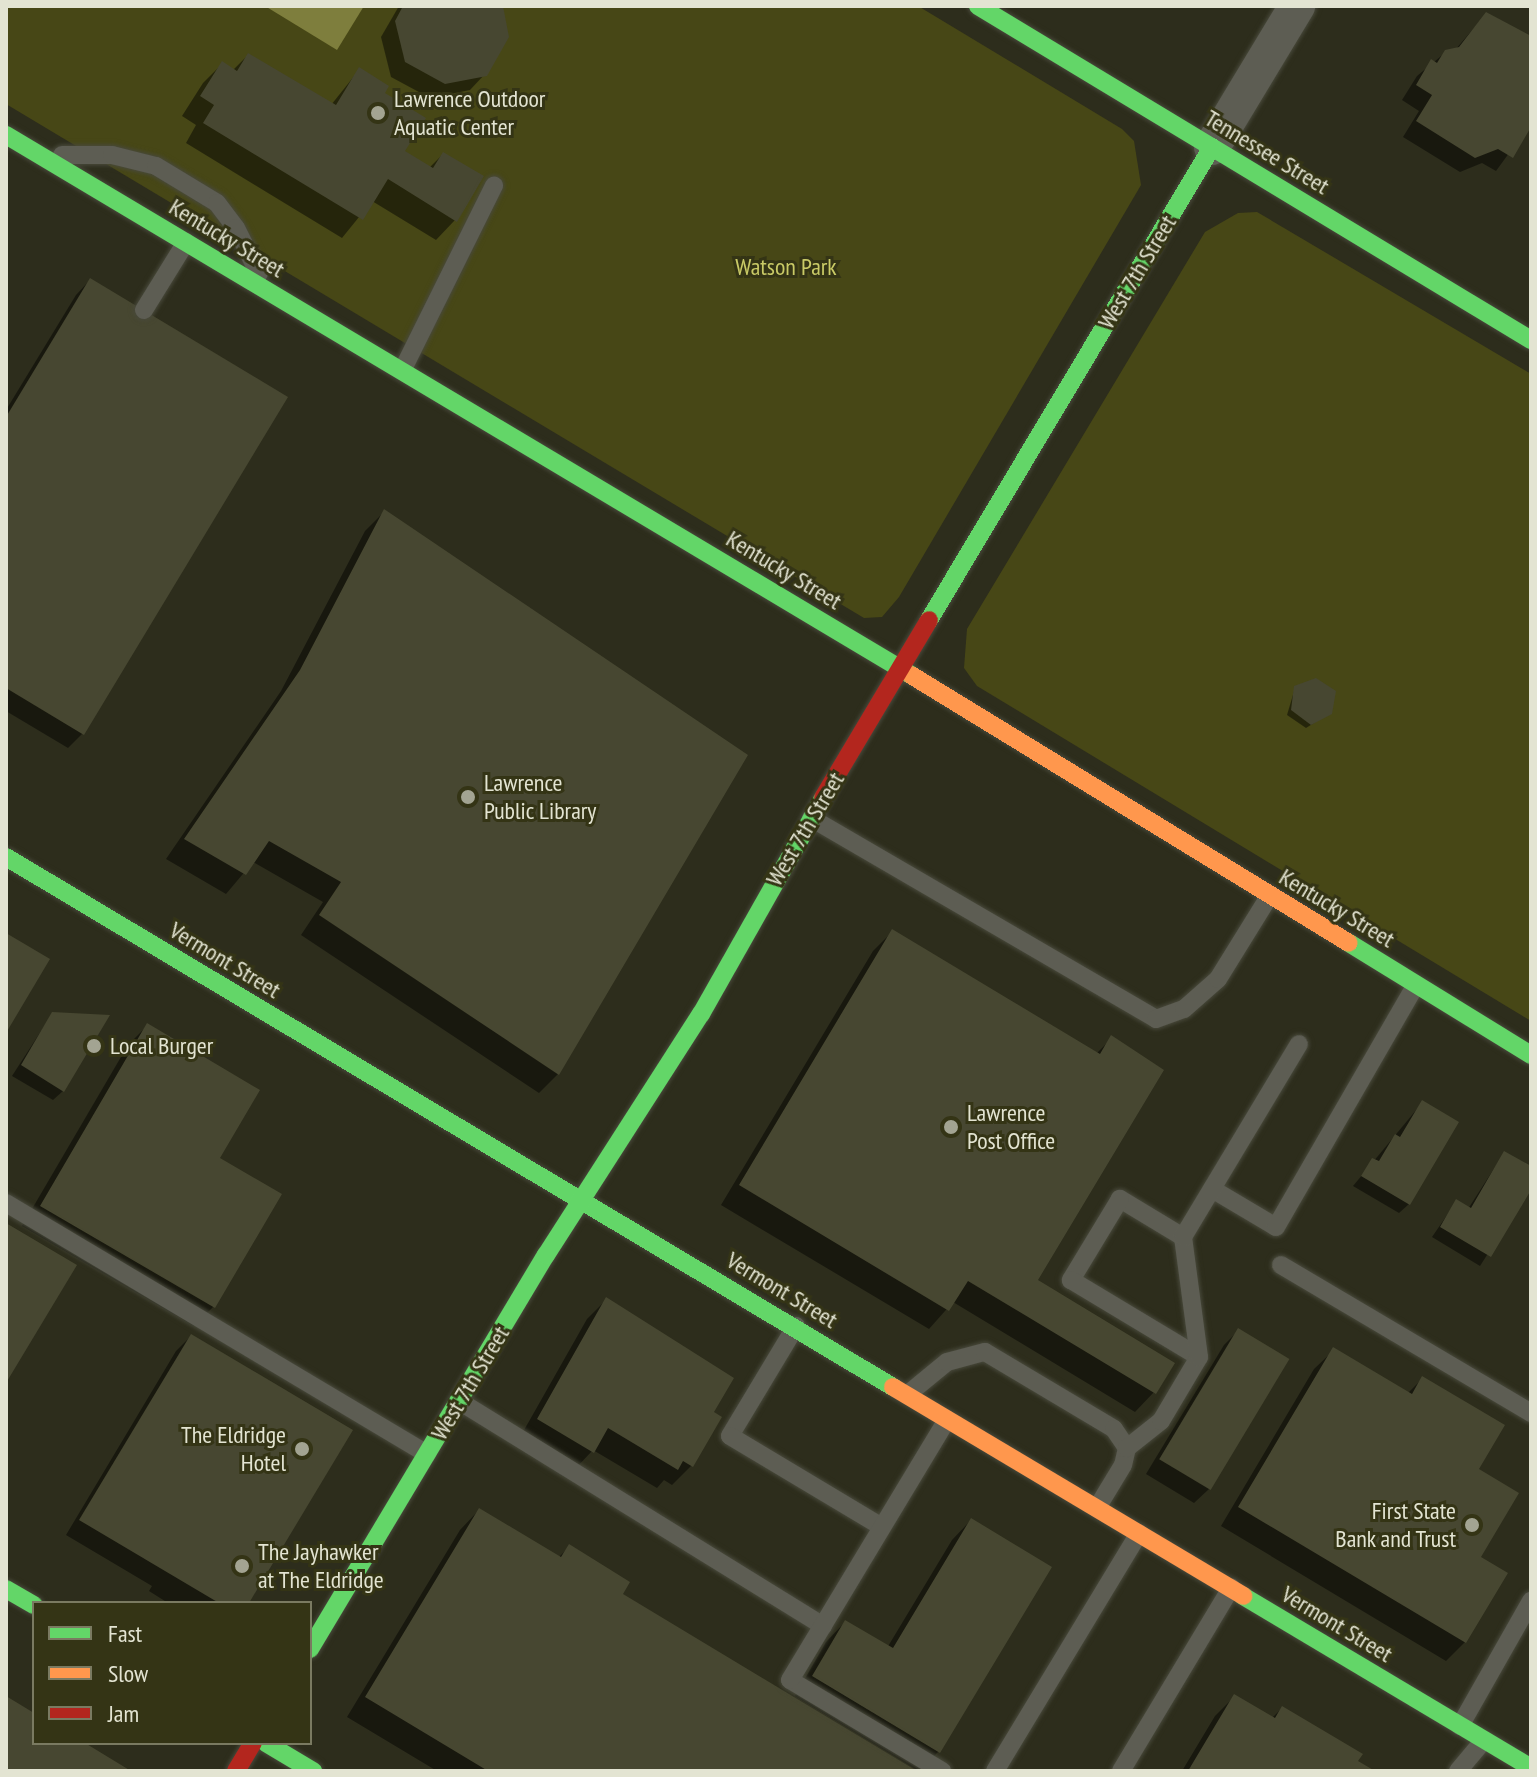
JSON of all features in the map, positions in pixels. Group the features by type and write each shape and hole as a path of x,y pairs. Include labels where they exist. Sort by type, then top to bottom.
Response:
{"street":[{"name":"Tennessee Street","path":"978,6 1531,340"},
{"name":"West 7th Street","path":"312,1646 459,1401 701,1014 811,818 1297,6"},
{"name":"Kentucky Street","path":"6,135 901,669 1531,1055"},
{"name":"Vermont Street","path":"6,857 584,1199 1531,1768"},
{"path":"6,1589 32,1604"},
{"path":"236,1771 252,1745"},
{"path":"269,1745 313,1771"}],"lane":[{"path":"39,155 112,155 156,166 217,203 236,228 267,289"},
{"path":"402,371 494,186"},
{"path":"144,310 186,242"},
{"path":"811,818 1156,1019 1184,1009 1218,979 1270,895"},
{"path":"1212,1189 1276,1227 1416,985"},
{"path":"1097,1508 1123,1465 1127,1448 1161,1421 1199,1357 1183,1237 1299,1044"},
{"path":"1183,1237 1120,1199 1071,1280 1199,1357"},
{"path":"6,1203 427,1454"},
{"path":"1281,1265 1531,1413"},
{"path":"796,1326 730,1436 882,1527"},
{"path":"908,1394 947,1362 985,1352 1114,1429 1127,1448"},
{"path":"459,1401 823,1626"},
{"path":"942,1771 790,1680 948,1418"},
{"path":"995,1771 1139,1533"},
{"path":"1121,1771 1231,1588"},
{"path":"1460,1726 1530,1607"},
{"path":"1458,1771 1484,1740"}],"green space":[{"name":"Watson Park","path":"6,6 918,6 1122,129 1134,141 1141,185 899,597 882,617 864,618 6,104"},
{"path":"1257,212 1531,374 1531,1021 977,686 964,668 967,629 1205,232 1238,213"}],"shaded area":[{"path":"265,6 364,6 337,50"}],"building":[{"path":"403,6 503,6 509,37 487,76 445,84 405,62 395,21"},
{"path":"1486,12 1531,36 1531,127 1513,158 1498,149 1475,158 1416,121 1432,95 1416,85 1431,59 1437,63 1445,50 1459,47"},
{"path":"248,53 336,105 359,67 389,86 385,93 426,118 405,151 433,168 443,152 484,176 457,222 388,179 363,220 203,123 214,105 200,96 222,61 237,71"},
{"path":"90,278 288,397 84,735 6,688 6,417"},
{"name":"Lawrence Public Library","path":"384,509 748,755 559,1075 319,915 341,882 269,841 246,875 184,839 300,670"},
{"path":"1316,678 1336,691 1332,714 1311,725 1291,710 1294,686"},
{"name":"Lawrence Post Office","path":"892,929 1100,1054 1111,1035 1164,1070 1038,1280 1175,1363 1156,1394 968,1281 949,1311 739,1185"},
{"path":"6,933 50,959 6,1033"},
{"path":"52,1012 110,1015 64,1092 21,1065"},
{"path":"147,1023 260,1090 220,1158 282,1194 215,1308 40,1206"},
{"path":"1422,1100 1459,1122 1410,1205 1361,1176 1372,1158 1379,1161 1395,1134 1400,1137"},
{"path":"1504,1151 1531,1166 1531,1190 1491,1257 1440,1227 1456,1199 1471,1208"},
{"path":"6,1223 77,1265 6,1383"},
{"path":"606,1297 734,1378 714,1412 722,1417 693,1467 683,1461 678,1470 608,1428 594,1453 537,1419"},
{"path":"1238,1328 1289,1359 1211,1490 1159,1459"},
{"path":"191,1334 353,1430 250,1601 216,1601 79,1520"},
{"path":"1333,1347 1412,1394 1422,1376 1505,1425 1479,1469 1519,1493 1481,1557 1508,1573 1466,1643 1238,1507"},
{"path":"479,1508 561,1557 569,1544 630,1582 623,1594 917,1771 488,1771 365,1697"},
{"path":"971,1518 1052,1567 940,1753 812,1676 845,1620 893,1648"},
{"path":"1234,1694 1275,1718 1282,1706 1363,1754 1358,1761 1375,1771 1188,1771"},
{"path":"6,1696 32,1712 32,1745 88,1745 131,1771 6,1771"}],"traffic: fast":[{"path":"978,6 1531,340"},
{"path":"6,135 911,675"},
{"path":"929,620 1212,147"},
{"path":"312,1646 546,1255 701,1014 823,798"},
{"path":"6,857 893,1387"},
{"path":"1349,943 1531,1055"},
{"path":"6,1589 32,1604"},
{"path":"1243,1596 1531,1768"},
{"path":"269,1745 313,1771"}],"traffic: slow":[{"path":"911,675 1349,943"},
{"path":"893,1387 1243,1596"}],"traffic: jam":[{"path":"823,798 929,620"},
{"path":"236,1771 252,1745"}],"place":[{"name":"Lawrence Outdoor Aquatic Center","path":"378,113"},
{"name":"Lawrence Public Library","path":"468,797"},
{"name":"Local Burger","path":"94,1046"},
{"name":"Lawrence Post Office","path":"951,1127"},
{"name":"The Eldridge Hotel","path":"302,1449"},
{"name":"First State Bank and Trust","path":"1472,1525"},
{"name":"The Jayhawker at The Eldridge","path":"242,1566"}]}
